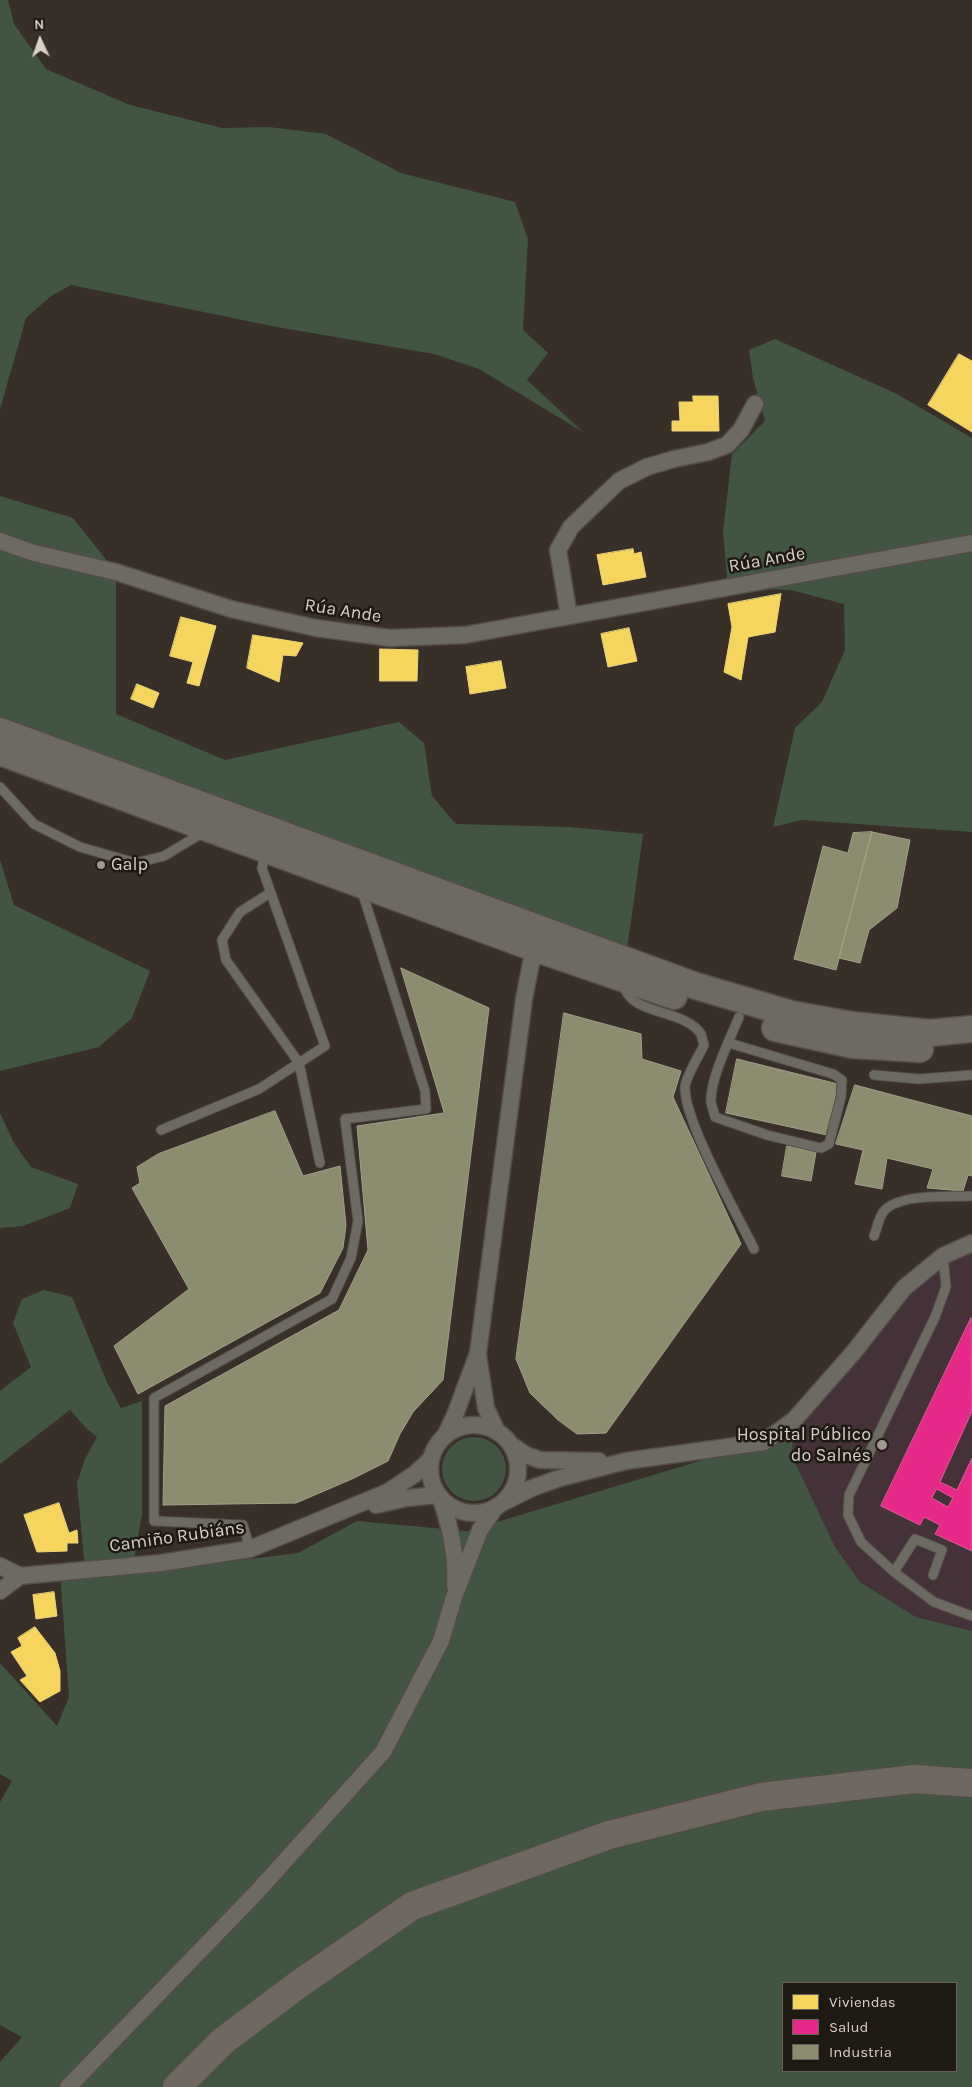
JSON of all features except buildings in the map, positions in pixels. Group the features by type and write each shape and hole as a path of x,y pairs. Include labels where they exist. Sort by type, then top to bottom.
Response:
{"highway":[{"path":"177,2087 224,2041 299,1984 412,1906 609,1835 761,1797 914,1779 972,1783"}],"main road":[{"path":"0,731 370,877 534,948 739,1017 785,1031 853,1044 931,1050 972,1044"},
{"path":"0,752 267,849 370,877 696,986 791,1014 852,1025 930,1033 972,1029"}],"street":[{"path":"569,616 558,550 571,527 619,481 656,464 708,452 727,445 741,430 755,404"},
{"name":"Rúa Ande","path":"0,541 34,553 116,572 231,609 316,628 390,638 465,635 972,543"},
{"path":"454,1597 456,1573 449,1522 432,1484 431,1460 456,1415 478,1353 524,999 534,948 552,944 693,995 791,1014"},
{"path":"333,1516 407,1498 439,1496 452,1508 466,1513 481,1513 532,1488 560,1478 626,1461 764,1442 794,1420 853,1353 904,1288 943,1256 972,1243"},
{"path":"478,1353 486,1408 497,1432 510,1444 526,1455 540,1460 626,1461"},
{"path":"445,1436 465,1426 476,1426 497,1432"},
{"path":"68,2087 256,1893 383,1752 441,1641 454,1597 480,1530 499,1505 512,1492 517,1474 516,1456 510,1444"},
{"path":"333,1516 388,1492 415,1474 431,1460"},
{"name":"Camiño Rubiáns","path":"20,1576 161,1563 250,1548 333,1516"},
{"path":"0,1566 20,1576 0,1592"}],"lane":[{"path":"0,788 34,824 80,847 136,863 164,856 209,828"},
{"path":"162,1130 259,1089 325,1046 262,868 267,849"},
{"path":"250,1548 243,1525 154,1521 154,1398 332,1299 351,1258 358,1221 345,1119 426,1108 425,1091 370,877"},
{"path":"270,893 240,912 222,940 226,960 299,1063 320,1163"},
{"path":"623,979 625,989 634,1003 685,1020 700,1034 704,1045 685,1084 686,1101 703,1145 754,1249"},
{"path":"729,1043 833,1074 842,1080 841,1097 829,1144 821,1148 767,1135 715,1117 711,1102 714,1082 729,1043 739,1017"},
{"path":"874,1075 919,1080 972,1075"},
{"path":"874,1236 884,1211 899,1201 930,1197 972,1196"},
{"path":"943,1256 946,1287 935,1317 849,1495 848,1516 861,1542 894,1572 934,1602 972,1616"},
{"path":"894,1572 915,1540 942,1550 933,1575"}],"shaded area":[{"name":"Hospital Público do Salnés","path":"972,1250 972,1631 916,1617 860,1582 835,1547 792,1456 793,1433 867,1335 915,1279"}],"green space":[{"path":"0,0 8,0 14,24 46,69 130,105 222,128 269,127 326,134 401,173 515,202 528,239 523,330 548,353 527,380 583,432 479,369 434,354 277,327 71,285 51,296 26,318 0,409"},
{"path":"775,339 897,394 972,438 972,832 802,820 773,827 795,728 822,702 845,650 844,604 791,590 728,588 723,532 732,454 765,421 753,378 749,350"},
{"path":"0,496 73,518 116,572 116,714 225,760 399,722 424,743 432,796 456,824 568,827 643,834 623,979 0,752"},
{"path":"0,860 14,905 150,971 132,1018 99,1047 0,1071"},
{"path":"0,1113 14,1143 31,1167 78,1184 70,1208 23,1226 0,1228"},
{"path":"44,1290 72,1297 107,1382 121,1408 142,1401 142,1514 133,1565 137,1573 298,1553 357,1521 467,1531 793,1433 792,1456 835,1547 860,1582 916,1617 972,1631 972,2087 0,2087 0,2062 22,2037 0,2025 0,1802 12,1781 0,1774 0,1663 57,1726 69,1697 60,1572 85,1570 77,1483 85,1459 97,1437 70,1410 0,1464 0,1391 31,1367 13,1323 22,1299"},
{"path":"474,1437 486,1439 497,1446 504,1457 506,1469 504,1481 497,1492 486,1499 474,1501 462,1499 451,1492 444,1481 442,1469 444,1457 451,1446 462,1439"}],"place":[{"name":"Galp","path":"101,865"},
{"name":"Hospital Público do Salnés","path":"882,1445"}]}
